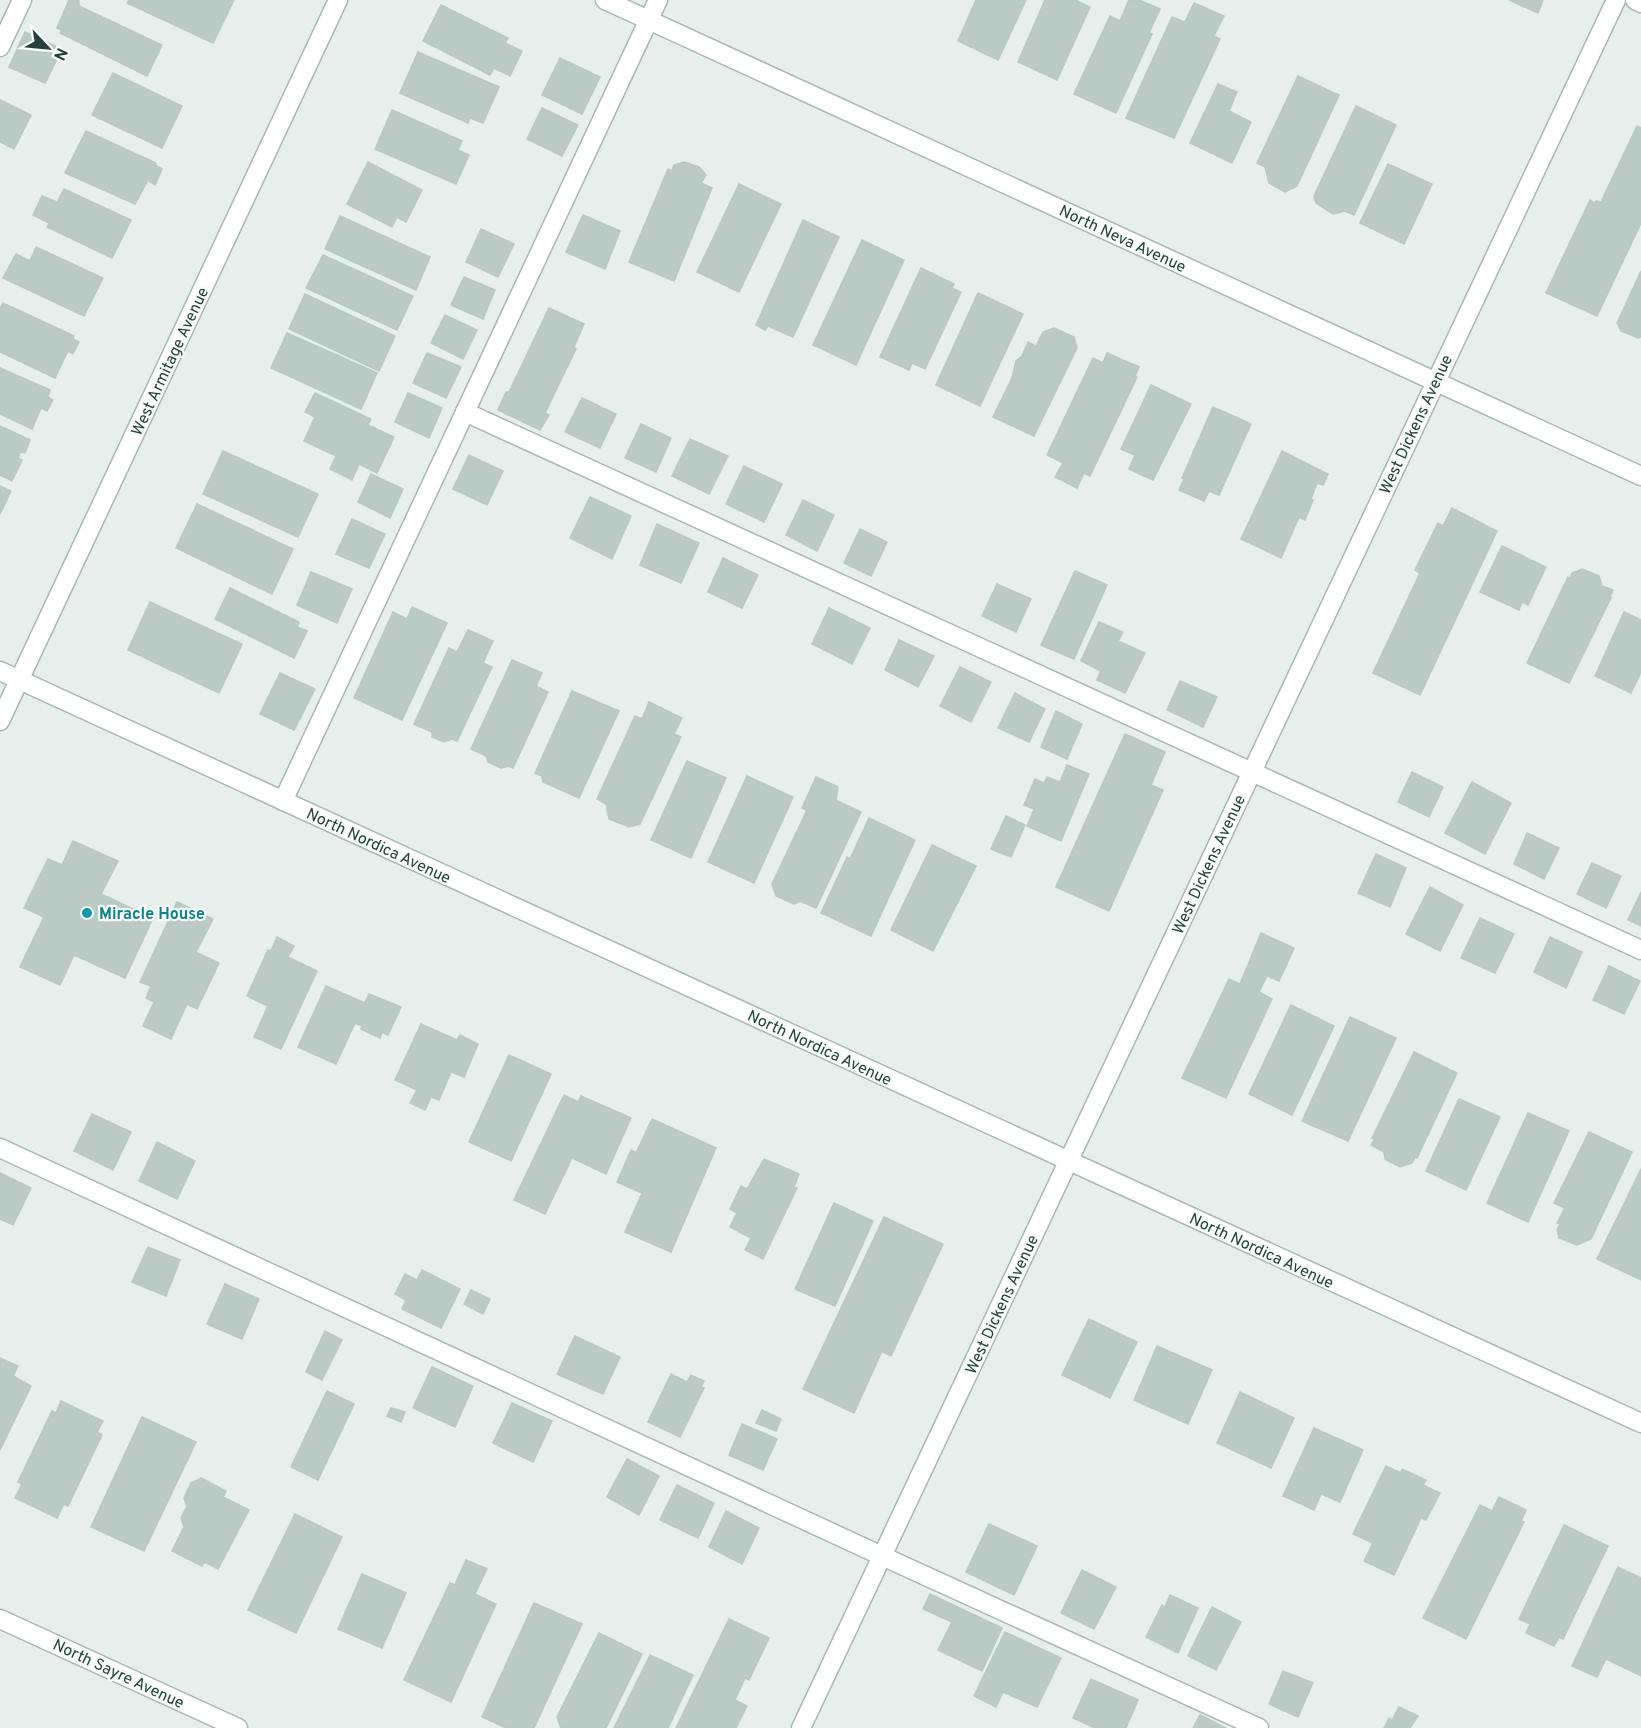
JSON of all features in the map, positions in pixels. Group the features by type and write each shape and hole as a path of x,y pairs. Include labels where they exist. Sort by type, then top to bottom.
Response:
{"street":[{"path":"0,47 22,0"},
{"name":"West Armitage Avenue","path":"0,721 338,0"},
{"name":"North Neva Avenue","path":"605,0 1641,476"},
{"path":"283,801 658,0"},
{"name":"West Dickens Avenue","path":"801,1728 1616,0"},
{"path":"1635,0 1641,3"},
{"path":"465,412 1641,950"},
{"name":"North Nordica Avenue","path":"0,671 1641,1424"},
{"path":"0,1148 1259,1728"},
{"name":"North Sayre Avenue","path":"0,1619 238,1728"}],"building":[{"path":"69,0 79,1 79,6 162,45 147,76 60,33 62,30 57,28"},
{"path":"129,0 234,0 213,43 127,3"},
{"path":"976,0 1026,0 998,60 958,41"},
{"path":"1045,0 1075,0 1090,7 1057,80 1018,62"},
{"path":"1129,0 1139,0 1160,9 1149,33 1152,34 1116,113 1074,94 1110,16 1120,21"},
{"path":"1509,0 1543,0 1538,13"},
{"path":"1194,3 1224,16 1214,36 1220,39 1174,138 1126,118 1172,17 1185,22"},
{"path":"441,5 508,38 505,43 522,51 510,76 494,68 490,75 423,41"},
{"path":"25,32 62,49 45,83 9,67"},
{"path":"418,52 499,87 483,123 470,118 468,123 400,93"},
{"path":"560,58 600,77 582,114 542,95"},
{"path":"113,73 182,106 162,148 92,115"},
{"path":"1298,76 1339,95 1297,186 1285,192 1269,183 1265,167 1257,163"},
{"path":"1218,84 1237,92 1229,111 1251,122 1232,163 1190,143"},
{"path":"0,100 31,115 14,149 0,142"},
{"path":"1356,106 1396,125 1354,215 1345,211 1333,214 1316,203 1314,196"},
{"path":"542,108 578,125 562,156 527,139"},
{"path":"392,110 462,141 458,150 469,155 456,184 375,149"},
{"path":"1637,126 1641,128 1641,223 1597,316 1546,293 1590,200 1595,203 1596,201 1601,202"},
{"path":"86,131 156,163 155,165 162,169 155,185 148,180 135,204 65,173"},
{"path":"368,162 422,190 406,222 397,217 392,227 347,204"},
{"path":"684,162 699,167 706,175 701,183 712,188 674,281 629,262 668,169 672,171 674,165"},
{"path":"1388,164 1432,184 1404,244 1360,223"},
{"path":"739,184 781,204 739,292 697,272"},
{"path":"64,189 131,220 112,258 47,227 49,223 33,215 42,196 57,202"},
{"path":"583,215 620,231 605,269 566,252"},
{"path":"340,216 430,257 416,290 325,249"},
{"path":"803,220 839,237 793,337 768,326 765,330 756,325"},
{"path":"481,229 514,244 498,277 466,262"},
{"path":"862,240 904,260 856,365 813,345"},
{"path":"36,247 103,278 84,316 3,278 16,254 30,261"},
{"path":"323,255 413,296 397,330 306,288"},
{"path":"921,268 954,284 952,288 961,292 925,369 912,363 909,370 880,357"},
{"path":"1641,271 1641,337 1638,338 1621,331 1617,323"},
{"path":"464,277 495,290 483,319 451,305"},
{"path":"978,293 1023,314 980,406 936,385"},
{"path":"305,294 395,336 379,371 289,329"},
{"path":"3,303 74,336 73,339 79,342 73,354 68,351 55,378 0,352 0,309"},
{"path":"549,308 584,324 574,347 576,349 545,413 549,415 540,430 498,410"},
{"path":"445,315 477,330 463,359 431,343"},
{"path":"1054,328 1074,337 1077,348 1034,436 993,417 1012,378 1016,361 1022,356 1028,342 1036,346 1043,332"},
{"path":"287,333 377,373 361,409 271,368"},
{"path":"427,353 461,367 446,398 413,383"},
{"path":"1107,353 1139,367 1135,376 1137,377 1090,476 1084,473 1077,488 1055,477 1063,463 1047,455 1093,358 1103,363"},
{"path":"0,368 50,390 48,397 53,400 47,411 41,408 32,429 0,414"},
{"path":"1151,385 1191,404 1153,480 1129,469 1135,455 1121,449"},
{"path":"315,393 371,419 368,425 394,437 377,473 359,464 352,480 330,469 336,456 304,441 315,417 305,412"},
{"path":"408,393 442,408 429,438 395,422"},
{"path":"582,398 616,414 600,448 565,432"},
{"path":"1213,407 1251,424 1219,495 1209,491 1204,501 1179,490"},
{"path":"641,424 671,438 656,472 625,458"},
{"path":"0,426 30,440 25,453 20,452 18,458 22,460 12,481 0,475"},
{"path":"690,439 728,456 709,494 672,476"},
{"path":"223,451 318,494 298,537 203,494"},
{"path":"1282,451 1328,474 1323,485 1317,483 1305,520 1299,517 1281,558 1241,539"},
{"path":"469,455 503,471 487,505 453,489"},
{"path":"744,466 782,484 764,522 726,504"},
{"path":"371,474 403,489 390,518 358,502"},
{"path":"0,486 11,491 0,514"},
{"path":"590,497 631,516 612,559 570,538"},
{"path":"803,500 834,515 817,551 786,535"},
{"path":"197,504 293,549 272,594 176,548"},
{"path":"1452,508 1497,531 1420,695 1373,673 1420,573 1415,570 1438,523 1443,526"},
{"path":"352,519 385,534 369,568 336,554"},
{"path":"657,524 699,543 681,583 640,565"},
{"path":"860,529 887,542 871,576 844,563"},
{"path":"1502,546 1546,567 1528,605 1522,602 1519,610 1480,592"},
{"path":"723,558 758,575 742,608 708,592"},
{"path":"1582,569 1599,576 1602,586 1613,590 1569,683 1527,663 1568,577 1570,578 1572,573"},
{"path":"1075,571 1107,585 1074,659 1041,645"},
{"path":"311,572 352,589 337,623 297,605"},
{"path":"997,584 1031,599 1016,632 982,616"},
{"path":"230,588 299,622 297,627 307,631 294,658 215,619"},
{"path":"150,602 242,644 219,693 128,650"},
{"path":"412,607 447,623 402,720 354,698 393,612 407,619"},
{"path":"829,608 870,628 852,664 812,644"},
{"path":"1624,612 1641,620 1641,672 1631,693 1595,676"},
{"path":"1099,622 1123,632 1118,641 1145,653 1125,693 1097,680 1101,671 1081,661"},
{"path":"468,630 493,641 483,663 492,667 457,741 452,739 444,742 432,737 432,732 414,724 449,648 457,652"},
{"path":"899,640 934,656 918,687 885,670"},
{"path":"512,660 542,673 536,686 548,692 513,768 509,766 501,768 488,762 486,756 471,749"},
{"path":"960,667 991,682 971,722 940,706"},
{"path":"280,673 315,689 294,730 260,714"},
{"path":"1180,681 1217,697 1203,727 1167,710"},
{"path":"572,691 619,711 579,798 543,782 542,776 535,773"},
{"path":"1015,693 1045,709 1029,742 998,728"},
{"path":"649,702 682,718 674,734 681,737 640,824 629,827 609,819 606,804 597,799 635,716 642,719"},
{"path":"1056,711 1082,724 1067,759 1041,747"},
{"path":"1125,734 1165,752 1151,785 1163,790 1109,911 1056,887"},
{"path":"687,761 726,778 691,858 651,840"},
{"path":"1067,765 1089,774 1061,841 1027,826 1034,809 1024,805 1035,779 1044,783 1047,777 1060,782"},
{"path":"1412,772 1443,787 1429,817 1398,802"},
{"path":"747,776 793,797 754,883 708,862"},
{"path":"816,777 838,787 836,800 861,812 816,908 800,901 794,904 776,896 772,884 807,810 802,808"},
{"path":"1472,782 1511,803 1485,854 1445,833"},
{"path":"1006,816 1025,825 1011,857 991,849"},
{"path":"869,818 915,840 871,936 821,913 847,857 850,859"},
{"path":"1527,833 1559,848 1544,879 1514,864"},
{"name":"Miracle House","path":"73,841 118,861 101,894 153,918 125,978 74,955 60,985 20,967 44,917 24,908 48,859 62,865"},
{"path":"932,845 976,866 933,951 891,930"},
{"path":"1376,854 1406,868 1390,907 1358,893"},
{"path":"1592,863 1621,876 1606,908 1577,894"},
{"path":"1430,887 1463,905 1440,951 1406,934"},
{"path":"1641,892 1641,926 1628,920"},
{"path":"177,902 213,919 196,952 219,963 197,1009 187,1004 171,1039 143,1026 154,1002 146,998 151,986 140,982"},
{"path":"1480,918 1514,934 1495,973 1461,958"},
{"path":"1261,933 1294,948 1279,981 1267,976 1259,992 1272,999 1226,1098 1182,1078 1229,979 1240,984"},
{"path":"277,937 294,946 288,957 317,971 281,1049 254,1037 268,1006 247,996 268,950 271,951"},
{"path":"1550,937 1582,952 1566,988 1534,972"},
{"path":"1609,966 1640,981 1624,1014 1593,1000"},
{"path":"326,986 365,1003 369,994 401,1007 388,1035 382,1032 380,1038 361,1029 362,1026 355,1023 336,1064 298,1047"},
{"path":"1291,1005 1334,1026 1292,1115 1249,1094"},
{"path":"1350,1017 1396,1038 1348,1141 1302,1121"},
{"path":"421,1024 457,1040 460,1035 478,1044 464,1077 451,1072 439,1100 431,1097 425,1110 410,1103 417,1090 395,1080"},
{"path":"1414,1052 1457,1073 1417,1158 1415,1157 1412,1163 1400,1167 1385,1159 1384,1152 1371,1145 1375,1139 1372,1138"},
{"path":"509,1055 551,1074 511,1161 469,1142"},
{"path":"564,1095 578,1102 581,1096 631,1118 606,1174 572,1158 545,1214 514,1200"},
{"path":"1459,1099 1500,1117 1466,1190 1426,1171"},
{"path":"1528,1113 1569,1131 1528,1222 1487,1203"},
{"path":"92,1114 131,1132 113,1170 74,1151"},
{"path":"652,1119 716,1148 671,1252 625,1232 642,1193 617,1182 631,1150 636,1153"},
{"path":"1589,1132 1632,1152 1591,1239 1577,1245 1559,1238 1557,1230 1560,1224 1557,1223 1565,1208 1554,1203"},
{"path":"157,1142 195,1161 177,1199 139,1181"},
{"path":"764,1159 799,1174 794,1187 797,1188 763,1259 745,1250 751,1238 730,1227 737,1213 730,1209 741,1186 747,1189"},
{"path":"1641,1169 1641,1280 1597,1259"},
{"path":"0,1173 31,1188 13,1225 0,1219"},
{"path":"834,1203 873,1221 835,1306 795,1289"},
{"path":"884,1217 943,1244 891,1356 882,1351 854,1413 803,1389"},
{"path":"148,1247 180,1260 166,1296 132,1282"},
{"path":"422,1270 460,1289 441,1328 402,1309 406,1300 395,1294 405,1274 417,1280"},
{"path":"225,1284 259,1299 242,1339 207,1324"},
{"path":"471,1290 490,1299 483,1314 464,1304"},
{"path":"1089,1319 1137,1342 1110,1398 1062,1375"},
{"path":"325,1331 342,1340 322,1380 306,1372"},
{"path":"575,1336 620,1357 603,1394 557,1374"},
{"path":"1157,1346 1212,1370 1188,1424 1134,1400"},
{"path":"0,1358 18,1366 13,1376 31,1386 0,1450"},
{"path":"432,1367 473,1386 455,1427 413,1408"},
{"path":"671,1374 687,1382 691,1375 704,1381 701,1387 704,1388 680,1437 648,1422"},
{"path":"327,1391 354,1404 318,1480 291,1467"},
{"path":"1240,1392 1294,1418 1271,1468 1217,1443"},
{"path":"61,1401 103,1421 97,1432 102,1435 68,1506 64,1504 57,1518 15,1498 22,1484 18,1482 52,1411 56,1413"},
{"path":"512,1403 552,1421 533,1462 493,1443"},
{"path":"391,1408 405,1412 401,1422 387,1416"},
{"path":"762,1410 781,1419 776,1431 756,1423"},
{"path":"142,1417 196,1442 144,1551 91,1527"},
{"path":"742,1424 777,1439 763,1470 729,1455"},
{"path":"1314,1428 1363,1450 1340,1502 1321,1494 1314,1510 1283,1496"},
{"path":"627,1459 659,1476 639,1515 607,1497"},
{"path":"1386,1466 1401,1473 1402,1469 1426,1480 1423,1485 1440,1493 1426,1520 1421,1518 1394,1575 1364,1561 1373,1543 1353,1534"},
{"path":"201,1478 226,1491 223,1497 249,1510 218,1569 205,1562 202,1566 172,1551 184,1527 181,1518 187,1506 184,1498 191,1483"},
{"path":"677,1485 714,1503 698,1538 660,1520"},
{"path":"1499,1497 1526,1510 1521,1521 1524,1522 1466,1639 1423,1618 1480,1505 1492,1511"},
{"path":"726,1511 759,1528 742,1564 709,1547"},
{"path":"295,1514 342,1537 296,1633 248,1610"},
{"path":"989,1524 1037,1546 1014,1595 966,1572"},
{"path":"1564,1525 1608,1546 1563,1639 1559,1637 1554,1646 1526,1633 1530,1624 1519,1619"},
{"path":"466,1560 487,1569 475,1594 496,1604 451,1702 404,1680 450,1583 455,1585"},
{"path":"1618,1567 1641,1578 1641,1676 1606,1659 1597,1677 1572,1666"},
{"path":"1082,1570 1116,1587 1094,1629 1061,1613"},
{"path":"362,1574 406,1593 382,1648 338,1629"},
{"path":"930,1594 1002,1628 982,1671 938,1650 952,1622 923,1609"},
{"path":"1170,1595 1198,1608 1178,1653 1146,1637 1162,1605 1165,1607"},
{"path":"534,1603 582,1624 534,1728 506,1728 482,1717"},
{"path":"1212,1607 1241,1622 1216,1670 1188,1656"},
{"path":"729,1619 769,1638 749,1680 745,1678 735,1700 747,1706 736,1728 676,1728"},
{"path":"1005,1632 1061,1658 1037,1707 1003,1692 996,1707 974,1696"},
{"path":"599,1633 642,1654 606,1728 561,1728 557,1717"},
{"path":"650,1655 693,1675 668,1728 614,1728"},
{"path":"1283,1671 1313,1683 1298,1717 1269,1704"},
{"path":"1091,1679 1138,1700 1126,1728 1095,1728 1073,1718"},
{"path":"1399,1707 1418,1716 1410,1728 1384,1728 1389,1718 1392,1720"},
{"path":"1200,1715 1226,1728 1193,1728"}],"place":[{"name":"Miracle House","path":"87,913"}]}
